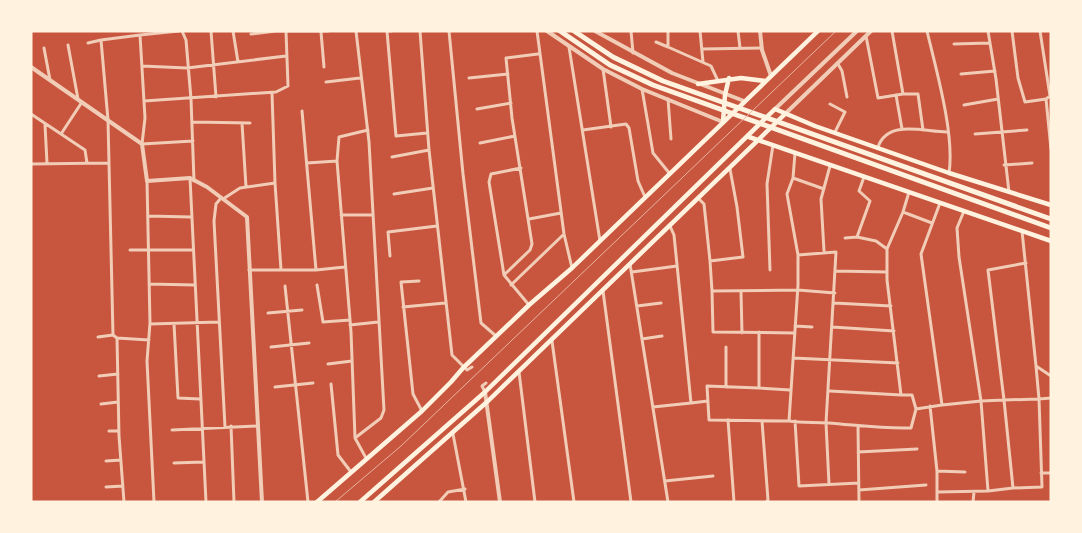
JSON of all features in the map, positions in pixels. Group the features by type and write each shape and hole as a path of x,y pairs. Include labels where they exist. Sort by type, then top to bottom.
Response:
{"highway":[{"path":"560,31 610,65 653,85 1051,228"},
{"path":"574,31 613,57 663,81 1051,219"}],"main road":[{"path":"317,502 422,411 462,368 646,198 818,31"},
{"path":"698,84 729,78 765,81"},
{"path":"723,122 725,95 729,78"},
{"path":"360,502 485,392 749,137 775,109 949,173 1051,205"},
{"path":"374,502 488,401 785,114"},
{"path":"749,137 1051,241"},
{"path":"526,353 531,359"}],"street":[{"path":"88,43 180,31 186,40 193,142 191,218 206,502"},
{"path":"210,31 216,97"},
{"path":"232,31 238,62"},
{"path":"251,34 286,31 328,31"},
{"path":"144,101 272,93 288,86 286,31"},
{"path":"356,31 360,78 368,130 384,410 381,418 356,438"},
{"path":"389,31 396,136 427,133"},
{"path":"420,31 428,150 452,355 462,368 468,370 472,367"},
{"path":"449,31 462,174 481,323 496,336"},
{"path":"537,31 538,54 564,234 572,268"},
{"path":"547,31 603,69 642,89 723,122"},
{"path":"595,31 633,54 698,84 744,101"},
{"path":"631,31 633,54"},
{"path":"668,31 668,47"},
{"path":"700,31 704,63"},
{"path":"738,31 740,48"},
{"path":"775,109 857,31"},
{"path":"785,114 871,31"},
{"path":"892,31 903,94"},
{"path":"927,31 947,132 951,159 949,173"},
{"path":"988,31 995,70 1004,165 1009,192"},
{"path":"1012,31 1018,78 1025,102 1046,99 1050,96 1040,31"},
{"path":"321,32 324,67"},
{"path":"762,32 762,48 771,76"},
{"path":"140,35 145,118 142,144 147,181 148,216 150,324 147,361 154,502"},
{"path":"866,36 878,98 918,94 923,130"},
{"path":"101,40 108,120 113,335"},
{"path":"656,42 711,66 718,81"},
{"path":"954,44 989,43"},
{"path":"61,134 80,101 68,45"},
{"path":"569,47 583,130 592,204 600,241"},
{"path":"44,48 50,80"},
{"path":"702,49 762,48"},
{"path":"504,275 530,250 532,244 515,136 506,58 538,54"},
{"path":"142,66 188,68 286,56"},
{"path":"838,64 842,71 847,97"},
{"path":"31,67 142,144 193,142"},
{"path":"603,69 611,127"},
{"path":"961,74 995,70"},
{"path":"469,78 508,74"},
{"path":"326,82 360,78"},
{"path":"642,89 653,153 670,174"},
{"path":"272,93 275,183 281,270"},
{"path":"896,95 902,130"},
{"path":"668,99 671,139"},
{"path":"964,105 998,99"},
{"path":"1046,99 1051,149"},
{"path":"477,109 511,103"},
{"path":"830,104 844,112 836,132"},
{"path":"302,111 316,270"},
{"path":"31,114 85,150 87,163"},
{"path":"192,122 250,123"},
{"path":"242,123 246,187"},
{"path":"45,124 47,163"},
{"path":"583,130 626,124 638,181 646,198"},
{"path":"366,458 356,438 350,320 337,161 339,137 368,130"},
{"path":"878,146 887,132 923,130 947,132"},
{"path":"975,134 1027,130"},
{"path":"480,143 515,136"},
{"path":"770,270 767,184 774,145"},
{"path":"392,157 428,150"},
{"path":"789,420 798,290 798,255 787,194 793,178 795,153"},
{"path":"307,163 337,161"},
{"path":"31,164 108,163"},
{"path":"1004,165 1032,163"},
{"path":"824,251 821,199 830,166"},
{"path":"521,168 491,174 489,182 504,275 529,305"},
{"path":"710,261 743,257 730,169"},
{"path":"857,237 870,201 859,191 864,177"},
{"path":"793,178 824,189"},
{"path":"147,181 192,179 247,217 262,502"},
{"path":"225,426 214,210 222,199 240,188 275,183"},
{"path":"394,194 433,188"},
{"path":"901,395 887,272 887,250 909,192"},
{"path":"698,198 704,204 710,261 713,332 795,334"},
{"path":"940,203 921,254 942,405"},
{"path":"964,211 957,228 959,257 981,402 988,491"},
{"path":"902,212 932,223"},
{"path":"529,219 561,213"},
{"path":"341,215 372,215"},
{"path":"148,216 191,218"},
{"path":"669,225 674,235 691,402"},
{"path":"390,256 388,232 437,226"},
{"path":"938,492 974,492 1042,487 1039,399 1022,231"},
{"path":"512,285 564,234"},
{"path":"846,238 857,237 876,241 887,250"},
{"path":"130,250 193,250"},
{"path":"798,255 824,251 836,252 830,391 826,423 829,484"},
{"path":"1013,488 988,270 1026,263"},
{"path":"630,264 668,502"},
{"path":"632,272 677,266"},
{"path":"250,270 316,270 345,267"},
{"path":"835,271 887,272"},
{"path":"419,280 401,282 413,394 422,411"},
{"path":"149,284 194,285"},
{"path":"317,285 323,322 350,320"},
{"path":"285,286 308,502"},
{"path":"712,291 798,290 835,294"},
{"path":"603,291 631,502"},
{"path":"741,292 742,333"},
{"path":"403,307 445,303"},
{"path":"637,306 661,303"},
{"path":"834,303 891,306"},
{"path":"268,313 302,310"},
{"path":"150,324 220,322"},
{"path":"350,325 378,322"},
{"path":"174,324 178,398 200,399"},
{"path":"795,326 812,327"},
{"path":"832,327 894,331"},
{"path":"759,332 759,388"},
{"path":"98,337 113,335 117,338 148,340"},
{"path":"642,339 662,336"},
{"path":"117,338 119,431 124,502"},
{"path":"552,340 574,502"},
{"path":"271,347 309,344"},
{"path":"726,347 726,387"},
{"path":"793,358 898,363"},
{"path":"328,364 352,361"},
{"path":"1036,366 1051,376"},
{"path":"519,371 535,502"},
{"path":"99,376 118,374"},
{"path":"276,387 313,383"},
{"path":"486,383 482,386 488,401 500,502"},
{"path":"331,384 338,455 351,472"},
{"path":"790,390 707,386 709,420 789,420 887,429 911,428 916,409 912,395 830,391"},
{"path":"916,409 942,405 1051,398"},
{"path":"653,407 708,401"},
{"path":"100,404 118,402"},
{"path":"930,406 937,471 937,502"},
{"path":"728,420 734,502"},
{"path":"762,420 768,500 766,502"},
{"path":"795,422 799,486 859,483"},
{"path":"172,430 225,426 258,426"},
{"path":"231,426 234,502"},
{"path":"858,426 859,502"},
{"path":"109,431 119,431"},
{"path":"453,434 466,502"},
{"path":"858,452 917,449"},
{"path":"106,461 121,460"},
{"path":"174,463 203,462"},
{"path":"937,471 965,472"},
{"path":"1042,473 1051,473"},
{"path":"666,481 713,476"},
{"path":"106,487 123,486"},
{"path":"859,490 926,486"},
{"path":"438,502 448,492 465,489"},
{"path":"974,492 974,502"}],"railway":[{"path":"335,502 401,446 836,31"}]}
